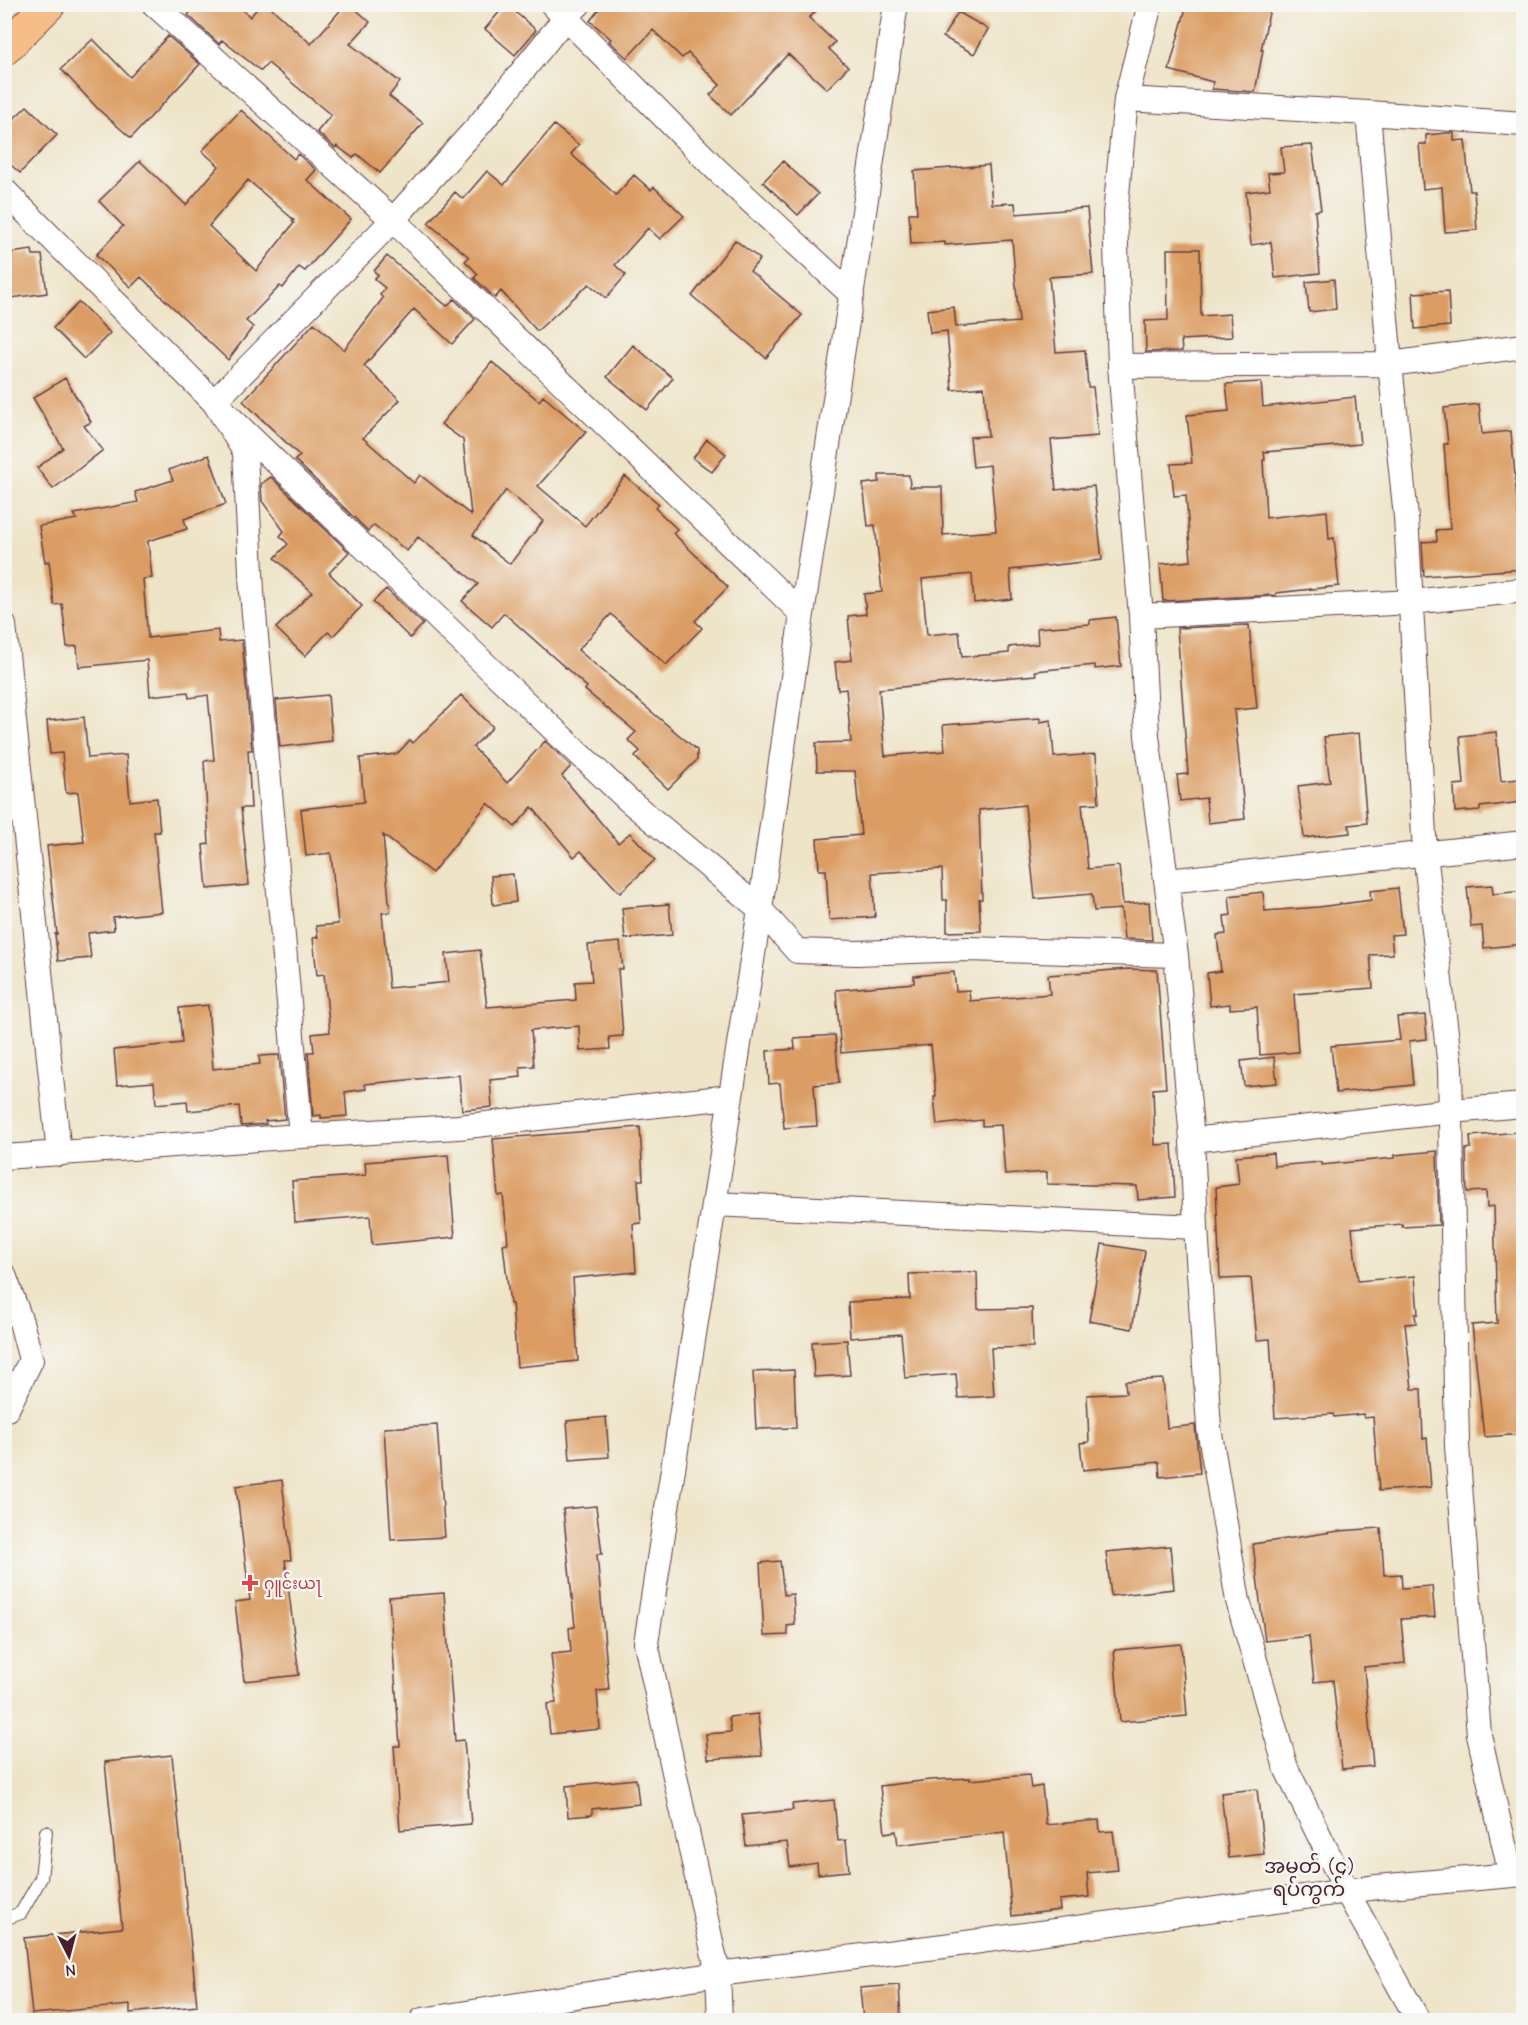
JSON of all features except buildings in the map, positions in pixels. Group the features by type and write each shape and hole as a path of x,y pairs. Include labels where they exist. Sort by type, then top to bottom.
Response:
{"highway":[{"path":"4,50 49,4"}],"street":[{"path":"154,4 393,220 802,614"},
{"path":"1150,4 1126,99 1115,215 1120,366 1141,616 1147,736 1176,955 1192,1140 1209,1428 1238,1601 1286,1768 1347,1892 1418,2020"},
{"path":"723,2014 718,1974 645,1643 760,909 893,7"},
{"path":"214,402 393,220 480,124 566,9 716,169 852,295"},
{"path":"1126,99 1524,124"},
{"path":"422,2020 718,1974 956,1945 1347,1892 1517,1874 1479,1735 1457,1446 1450,1067 1425,853 1413,602 1368,113"},
{"path":"4,190 214,402 627,799 760,909 797,951 856,953 968,949 1176,955"},
{"path":"1120,366 1390,364 1524,346"},
{"path":"214,402 245,452 252,592 301,1136"},
{"path":"1141,616 1413,602 1524,590"},
{"path":"4,625 59,1154"},
{"path":"1167,881 1524,843"},
{"path":"4,1157 459,1127 730,1097"},
{"path":"1192,1140 1524,1105"},
{"path":"713,1204 1196,1227"},
{"path":"4,1275 32,1360 7,1409"}],"lane":[{"path":"4,1919 21,1913 41,1878 46,1832"}],"place":[{"name":"ႁူင်းယႃ","path":"250,1583"}],"district":[{"name":"အမှတ် (၄) ရပ်ကွက်","path":"1309,1878"}]}
